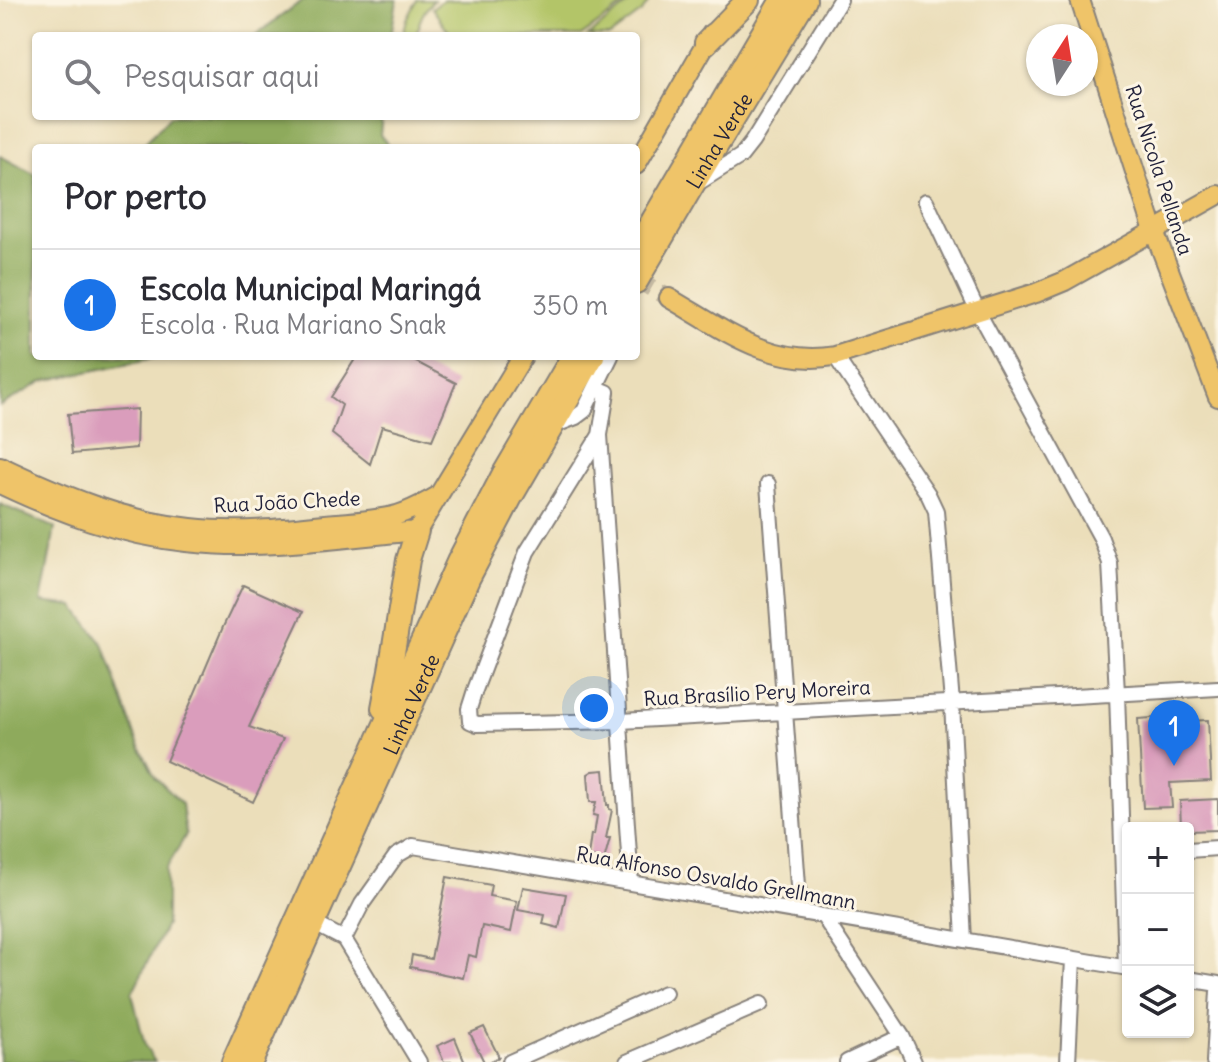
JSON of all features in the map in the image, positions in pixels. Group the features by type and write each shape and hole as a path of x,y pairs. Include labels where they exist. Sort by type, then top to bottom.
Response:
{"highway":[{"path":"706,43 748,0"},
{"name":"Linha Verde","path":"640,242 782,0"},
{"name":"Linha Verde","path":"640,275 805,0"},
{"name":"Linha Verde","path":"233,1062 473,533 571,360"},
{"name":"Linha Verde","path":"251,1062 468,579 511,497 591,360"},
{"path":"374,748 408,560 417,531"}],"main road":[{"path":"640,158 733,0"},
{"name":"Rua Nicola Pellanda","path":"1080,0 1154,231 1218,397"},
{"path":"669,298 756,348 779,355 816,359 835,356 978,312 1065,281 1218,195"},
{"path":"417,531 521,360"},
{"name":"Rua João Chede","path":"0,466 104,509 155,522 210,529 273,529 378,519 400,514 439,496"},
{"name":"Rua João Chede","path":"0,484 88,521 140,535 186,542 272,545 417,531"}],"street":[{"path":"691,188 741,156 840,0"},
{"path":"926,201 978,312 1101,538 1110,563 1123,822"},
{"path":"835,356 928,494 936,511 952,703 964,940"},
{"path":"552,426 584,411 609,360"},
{"path":"597,388 607,392 600,435 631,883"},
{"name":"Rua Brasílio Pery Moreira","path":"600,435 527,552 475,690 469,709 470,721 477,724 621,721 1218,688"},
{"path":"768,484 800,912"},
{"name":"Rua Alfonso Osvaldo Grellmann","path":"344,939 362,904 396,856 413,846 1122,967"},
{"path":"1194,850 1218,848"},
{"path":"1126,894 1127,966"},
{"path":"823,916 902,1036 914,1062"},
{"path":"313,923 344,939 419,1062"},
{"path":"1068,1062 1073,959"},
{"path":"1194,980 1218,984"},
{"path":"1214,1062 1218,991"},
{"path":"510,1062 665,993"},
{"path":"627,1062 761,1004"},
{"path":"847,1062 902,1036"}],"green space":[{"path":"303,0 397,0 392,32 259,32"},
{"path":"417,0 434,0 422,16 417,32 404,32"},
{"path":"443,0 631,0 587,32 449,32 432,8"},
{"path":"634,0 650,0 642,12 615,32 593,32"},
{"path":"166,120 382,120 380,135 388,144 144,144"},
{"path":"0,156 32,173 32,360 144,360 44,381 0,406"},
{"path":"0,504 55,528 41,602 74,606 103,644 137,741 155,777 182,804 186,835 166,869 166,925 132,993 145,1046 155,1062 0,1062"}],"building":[{"path":"354,360 413,360 456,383 432,440 382,426 370,464 332,434 342,405 331,397"},
{"path":"137,409 136,448 72,454 68,414"},
{"path":"243,585 303,612 249,727 283,739 253,802 166,761"},
{"path":"1166,717 1166,722 1208,720 1211,781 1170,783 1172,807 1143,808 1138,719"},
{"path":"604,770 607,805 612,810 606,838 610,838 604,860 588,856 597,816 593,815 596,802 590,802 588,774"},
{"path":"1218,799 1218,830 1194,831 1194,822 1181,822 1180,801"},
{"path":"447,877 491,885 489,896 517,901 511,932 482,926 476,957 468,955 463,978 410,967 412,955 431,959"},
{"path":"523,887 566,894 559,928 543,924 545,915 518,910"},
{"path":"484,1027 499,1057 489,1062 484,1062 470,1033"},
{"path":"455,1038 465,1062 444,1062 437,1046"}],"tunnel":[{"path":"640,281 669,298"}],"place":[{"name":"Escola Municipal Maringá","path":"1174,766"}]}
